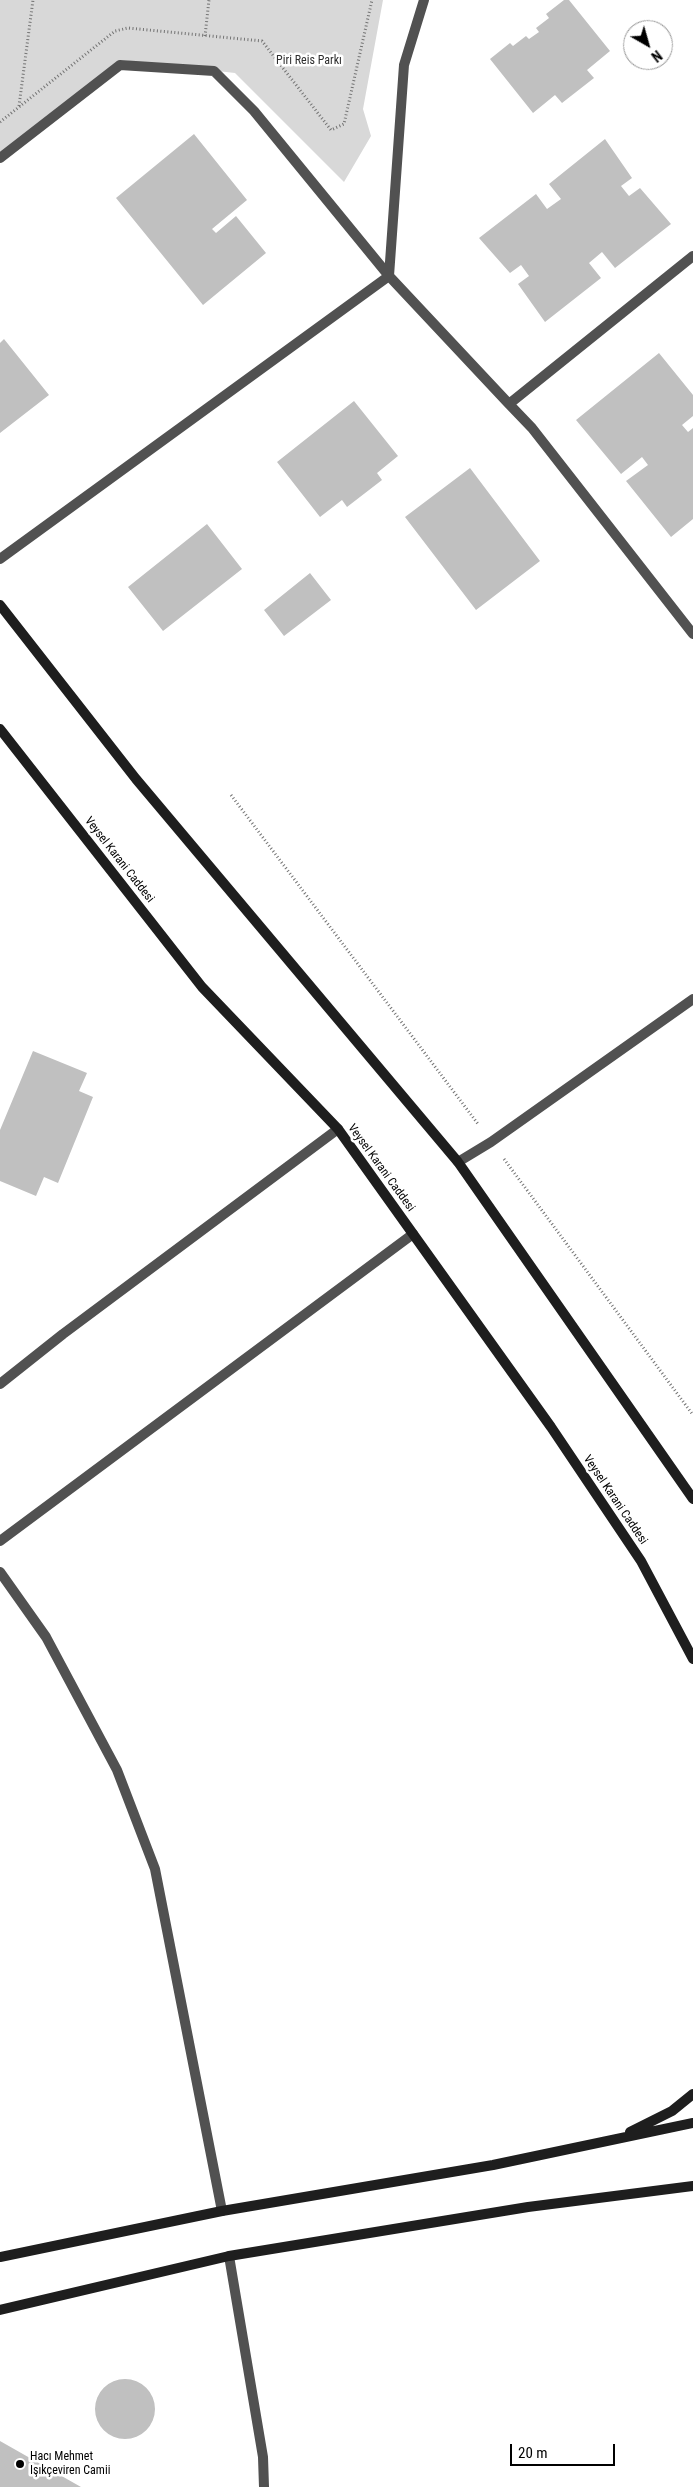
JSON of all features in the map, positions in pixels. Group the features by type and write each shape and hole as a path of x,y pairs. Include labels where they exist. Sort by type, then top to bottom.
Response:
{"main road":[{"path":"0,605 136,779 458,1162 693,1499"},
{"name":"Veysel Karani Caddesi","path":"0,728 202,987 338,1129 551,1427 641,1561 693,1659"},
{"path":"620,2138 672,2111 693,2094"},
{"path":"0,2257 222,2211 493,2165 693,2123"},
{"path":"0,2310 229,2256 528,2207 692,2186"}],"street":[{"path":"0,559 389,276 404,65 424,0"},
{"path":"0,158 120,65 214,71 254,111 389,276 532,428 693,634"},
{"path":"509,404 693,256"},
{"path":"458,1162 492,1142 693,999"},
{"path":"0,1384 63,1334 338,1129"},
{"path":"0,1541 413,1234"},
{"path":"0,1572 46,1637 113,1762 155,1869 222,2211"},
{"path":"229,2256 263,2457 264,2487"}],"path":[{"path":"19,107 33,0"},
{"path":"205,36 208,0"},
{"path":"230,795 492,1142 693,1415"}],"green space":[{"name":"Piri Reis Parkı","path":"0,0 383,0 363,109 371,136 344,182 235,73 121,60 0,158"}],"building":[{"path":"564,0 569,0 610,51 587,70 594,78 562,103 555,95 533,113 490,59 510,43 513,46 526,36 529,39 539,32 536,28 549,18 546,14"},
{"path":"194,134 247,200 212,229 216,233 236,216 266,253 203,305 116,198"},
{"path":"605,139 632,178 621,186 629,196 640,188 671,224 615,268 602,252 589,263 601,278 545,322 518,284 529,276 521,265 510,273 479,238 536,194 547,209 561,199 549,184"},
{"path":"4,339 49,395 0,433 0,343"},
{"path":"659,353 693,395 693,416 682,425 688,432 693,428 693,519 671,537 626,481 648,465 642,457 621,474 576,420"},
{"path":"354,401 398,456 377,473 382,480 347,507 342,500 320,517 277,462"},
{"path":"470,468 540,561 476,610 405,517"},
{"path":"207,524 242,569 163,631 128,587"},
{"path":"310,573 331,600 284,636 264,610"},
{"path":"33,1051 87,1073 79,1091 93,1097 58,1183 44,1177 36,1196 0,1181 0,1130"},
{"path":"119,2379 131,2379 142,2384 150,2392 155,2403 153,2421 142,2434 131,2439 119,2439 108,2434 100,2426 95,2415 95,2403 100,2392 108,2384"},
{"name":"Hacı Mehmet Işıkçeviren Camii","path":"0,2441 81,2487 0,2487"}],"place":[{"name":"Hacı Mehmet Işıkçeviren Camii","path":"20,2464"}]}
